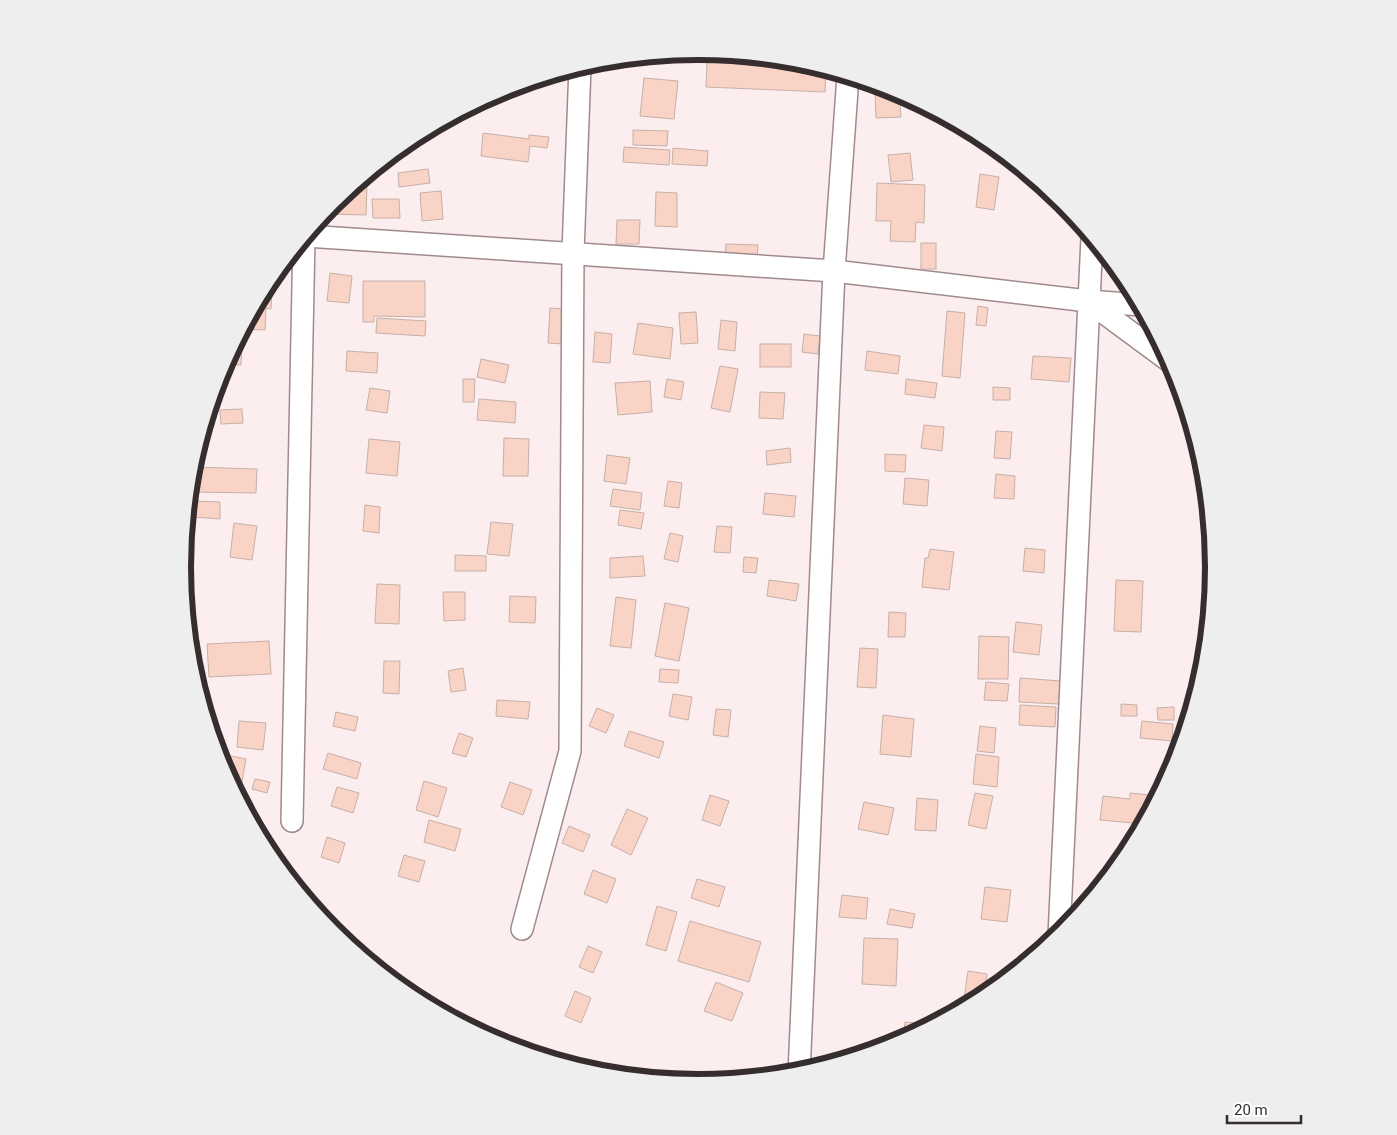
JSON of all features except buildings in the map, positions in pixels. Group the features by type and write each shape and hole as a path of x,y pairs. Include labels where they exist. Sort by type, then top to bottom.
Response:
{"street":[{"path":"522,928 570,751 573,252 580,74"},
{"path":"798,1065 834,270 848,82"},
{"path":"313,237 573,252 834,270 1088,301 1132,304"},
{"path":"1060,923 1091,247"},
{"path":"292,821 305,248"},
{"path":"1088,301 1158,353"}]}
